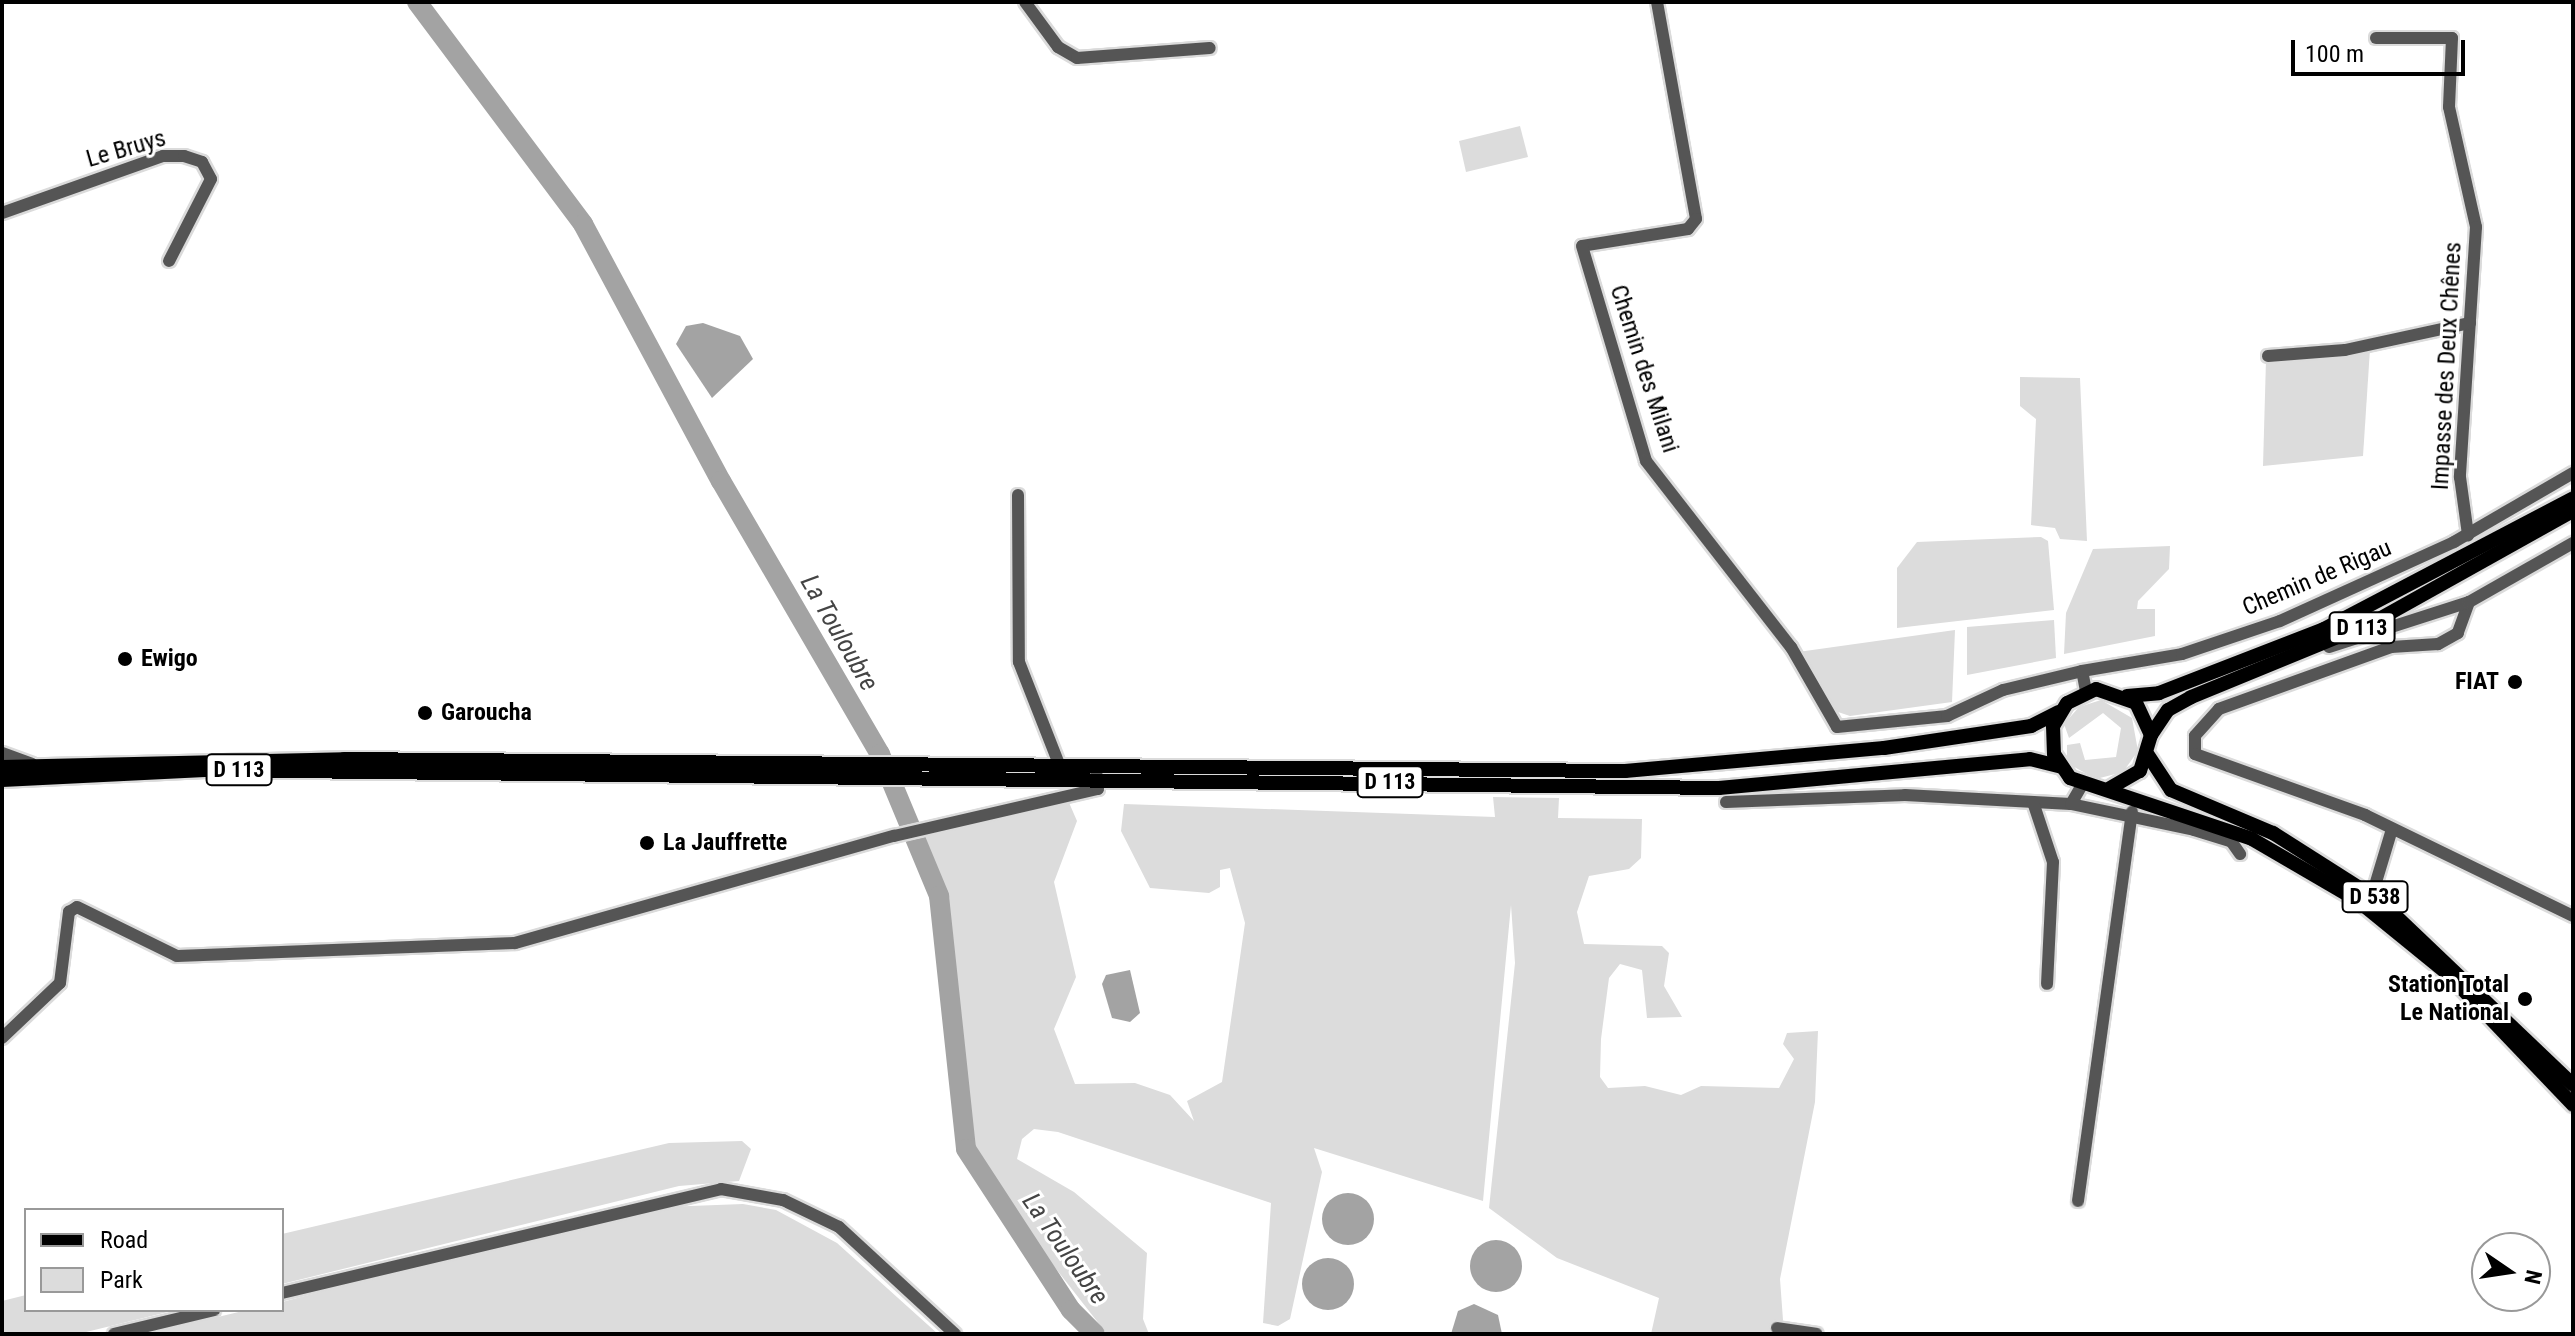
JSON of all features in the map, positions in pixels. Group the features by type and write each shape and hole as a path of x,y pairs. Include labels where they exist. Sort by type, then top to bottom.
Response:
{"main road":[{"name":"D 113","path":"2127,696 2159,693 2324,629 2573,498"},
{"name":"D 113","path":"2151,735 2168,710 2191,697 2292,659 2461,578 2573,511"},
{"path":"2086,691 2127,696 2151,735 2148,755 2133,776 2110,788 2082,785 2061,767 2052,740 2059,712 2086,691"},
{"name":"D 113","path":"1096,773 1625,771 1729,765 2031,726 2059,712"},
{"name":"D 538","path":"2148,755 2171,790 2273,833 2422,935 2573,1085"},
{"name":"D 113","path":"2,767 205,758 865,771"},
{"name":"D 113","path":"2,780 205,770 903,771 1719,788 2030,759 2061,767"},
{"name":"D 538","path":"2110,788 2252,839 2370,901 2448,974 2573,1105"}],"street":[{"path":"1025,2 1058,47 1077,58 1210,48"},
{"name":"Chemin des Milani","path":"1657,2 1696,219 1688,229 1582,246 1646,461 1791,647 1837,727 1947,716 2003,690 2082,671"},
{"name":"Impasse des Deux Chênes","path":"2376,38 2452,38 2449,107 2476,227 2460,477 2468,535"},
{"name":"Le Bruys","path":"2,213 163,156 184,156 202,162 211,179 169,261"},
{"path":"2268,356 2345,350 2470,323"},
{"name":"Chemin de Rigau","path":"2082,671 2182,654 2280,621 2468,535 2573,473"},
{"path":"1018,495 1019,662 1062,772"},
{"path":"2292,659 2469,602 2573,543"},
{"path":"2469,602 2458,633 2438,644 2391,647 2219,709 2195,736 2195,754 2207,763 2392,829 2573,916"},
{"path":"2082,671 2086,691"},
{"path":"2,753 35,765"},
{"path":"2,1038 60,983 69,912 77,907 177,956 515,943 894,836 1098,789 1096,773"},
{"path":"2071,804 2082,785"},
{"path":"1726,802 1905,795 2071,804 2132,812 2231,841 2240,854"},
{"path":"2033,802 2053,862 2047,984"},
{"path":"2078,1201 2132,812"},
{"path":"2370,901 2392,829"},
{"path":"284,1293 721,1189 783,1200 839,1227 955,1334"},
{"path":"114,1334 206,1312"},
{"path":"1777,1328 1817,1334"}],"green space":[{"path":"1520,126 1528,157 1466,172 1459,141"},
{"path":"2370,349 2363,456 2263,466 2266,360"},
{"path":"2020,377 2080,378 2087,541 2060,539 2055,528 2031,525 2036,419 2020,406"},
{"path":"2041,537 2048,541 2054,610 1897,628 1897,568 1917,542"},
{"path":"2170,546 2169,569 2138,601 2137,609 2155,609 2155,636 2064,654 2066,613 2093,549"},
{"path":"2054,620 2056,658 1967,675 1967,627"},
{"path":"1955,630 1952,702 1850,716 1835,711 1798,652"},
{"path":"2101,700 2132,718 2138,751 2123,772 2096,779 2067,763 2067,745 2080,743 2085,760 2116,757 2121,728 2103,713 2069,738 2064,724 2079,707"},
{"path":"1493,797 1559,798 1558,818 1642,819 1641,858 1629,869 1589,876 1577,912 1584,944 1662,946 1669,953 1664,986 1682,1017 1647,1018 1642,970 1620,964 1609,978 1601,1039 1600,1077 1608,1088 1645,1086 1681,1095 1701,1086 1779,1088 1794,1059 1783,1044 1787,1033 1818,1031 1815,1102 1780,1279 1783,1320 1774,1334 1651,1334 1659,1298 1557,1258 1489,1208 1515,963 1511,905 1483,1201 1314,1148 1322,1172 1290,1319 1278,1326 1263,1323 1271,1203 1058,1132 1034,1129 1022,1139 1017,1159 1074,1192 1147,1253 1143,1319 1149,1334 1107,1334 1013,1214 970,1139 946,890 920,836 1067,798 1077,821 1054,882 1076,977 1054,1029 1075,1084 1135,1083 1170,1095 1194,1121 1187,1101 1222,1082 1245,923 1230,868 1220,870 1220,887 1209,893 1150,888 1121,831 1124,804 1495,817"},
{"path":"742,1141 751,1149 739,1181 679,1186 284,1284 284,1234 669,1143"},
{"path":"743,1204 776,1210 837,1243 938,1334 147,1334 239,1312 284,1312 284,1301 638,1208"},
{"path":"24,1296 24,1312 168,1312 78,1334 2,1334 2,1301"}],"shaded area":[{"path":"703,323 740,336 753,359 712,398 676,344 686,326"},
{"path":"1130,970 1140,1013 1130,1022 1112,1018 1102,984 1106,975"},
{"path":"1348,1193 1366,1201 1374,1219 1366,1237 1348,1245 1330,1237 1322,1219 1330,1201"},
{"path":"1496,1240 1514,1248 1522,1266 1514,1284 1496,1292 1478,1284 1470,1266 1478,1248"},
{"path":"1328,1258 1346,1266 1354,1284 1346,1302 1328,1310 1310,1302 1302,1284 1310,1266"},
{"path":"1474,1304 1498,1315 1502,1334 1451,1334 1458,1311"}],"waterway":[{"name":"La Touloubre","path":"417,2 583,224 721,481 880,754 939,896 966,1149 1071,1310 1095,1334"}],"place":[{"name":"Ewigo","path":"125,659"},
{"name":"FIAT","path":"2515,682"},
{"name":"Garoucha","path":"425,713"},
{"name":"La Jauffrette","path":"647,843"},
{"name":"Station Total Le National","path":"2525,999"}]}
